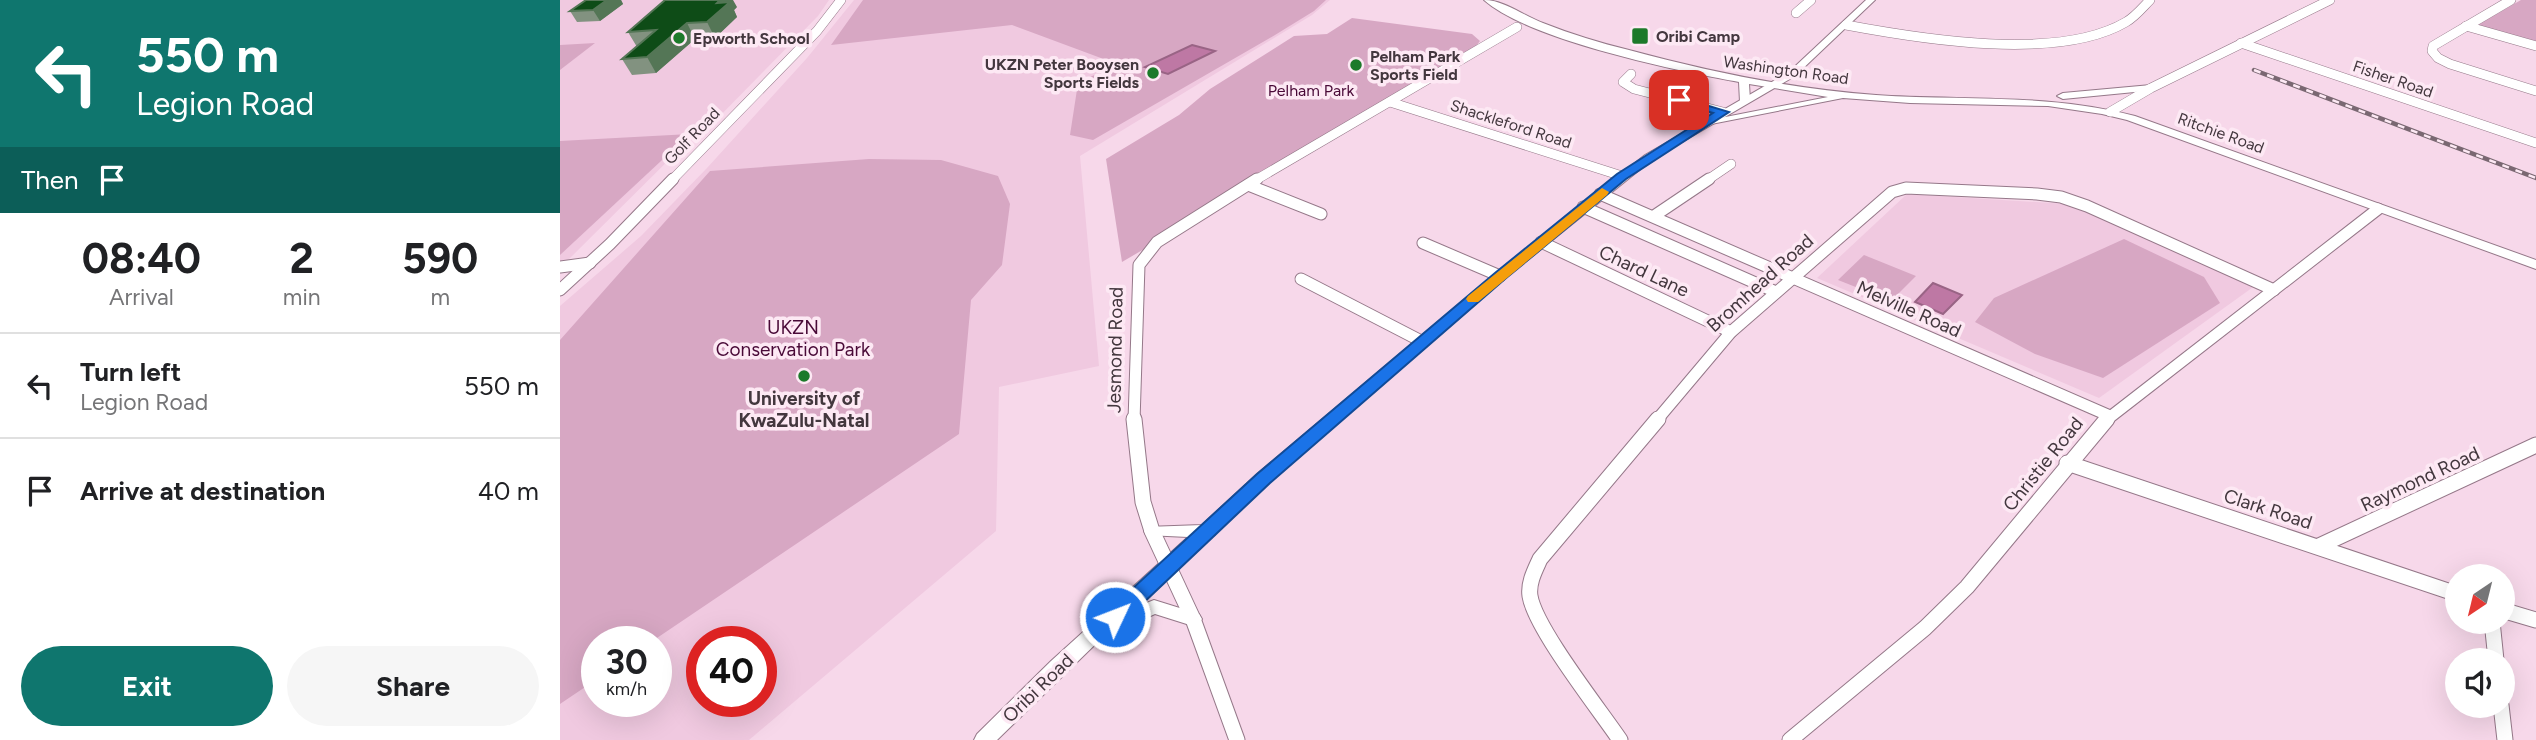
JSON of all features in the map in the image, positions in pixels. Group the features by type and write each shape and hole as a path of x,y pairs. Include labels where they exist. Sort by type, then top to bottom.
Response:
{"main road":[{"name":"Washington Road","path":"1489,0 1525,20 1586,42 1744,81 1882,99"},
{"path":"1792,74 1799,81 1819,91"},
{"path":"1744,81 1744,100"},
{"path":"2030,100 2151,88"},
{"path":"1704,124 1850,95"},
{"name":"Ritchie Road","path":"1882,99 2030,100 2081,105 2110,112 2536,265"},
{"path":"1727,110 1753,116"}],"street":[{"name":"Golf Road","path":"560,290 590,263 817,31 841,0"},
{"path":"1796,13 1811,0"},
{"name":"Oribi Road","path":"984,740 1263,478 1500,276 1622,176 1727,110 1792,74 1871,0"},
{"path":"1846,25 1938,41 2035,43 2114,28 2134,18 2150,0"},
{"path":"2110,112 2151,88 2330,0"},
{"path":"2511,0 2433,46 2433,55 2460,68 2536,91"},
{"path":"2466,26 2536,46"},
{"name":"Jesmond Road","path":"1237,740 1194,619 1168,568 1143,502 1134,425 1138,367 1139,265 1145,254 1164,237 1517,27"},
{"name":"Fisher Road","path":"2241,43 2533,139"},
{"path":"1631,74 1623,82 1634,89 1727,110"},
{"name":"Shackleford Road","path":"1390,102 1622,176"},
{"path":"1654,216 1731,164"},
{"path":"1248,185 1321,214"},
{"name":"Bromhead Road","path":"1620,740 1539,620 1529,599 1528,587 1540,559 1554,539 1731,332 1892,192 1922,189 2037,194 2074,201 2274,290"},
{"name":"Melville Road","path":"1600,194 2110,416"},
{"path":"1583,207 1776,292"},
{"name":"Christie Road","path":"1790,740 1913,637 1966,588 2067,463 2110,416 2378,209"},
{"path":"1679,248 1688,242 1693,234"},
{"name":"Chard Lane","path":"1541,242 1731,332"},
{"path":"1423,243 1500,276"},
{"path":"560,267 590,263"},
{"path":"1301,279 1423,342"},
{"name":"Raymond Road","path":"2319,546 2536,445"},
{"name":"Clark Road","path":"2067,463 2445,590"},
{"path":"1152,531 1209,531"},
{"path":"1097,633 1154,607 1194,619"},
{"path":"2515,614 2536,620"},
{"path":"2502,718 2505,740"}],"shaded area":[{"path":"560,0 829,0 818,16 713,123 705,124 567,261 560,262"},
{"name":"University of KwaZulu-Natal","path":"854,0 1330,0 1312,15 1080,156 1099,366 999,387 996,531 777,716 777,626 686,626 686,717 776,717 749,740 560,740 560,306 641,236 807,58"},
{"path":"1192,45 1215,51 1168,74 1145,67"},
{"path":"1907,194 2067,204 2256,285 2099,398 1817,278"},
{"path":"1933,283 1962,295 1943,314 1915,302"}],"green space":[{"name":"UKZN Peter Booysen Sports Fields","path":"863,0 1326,0 1314,11 1275,35 1093,140 1070,135 1078,83 1117,64 1012,25 831,45"},
{"path":"2521,0 2536,0 2536,44 2477,25"},
{"name":"Pelham Park","path":"1352,18 1472,34 1480,41 1463,62 1122,262 1106,159 1179,115 1210,89 1294,36 1327,34"},
{"path":"595,43 560,70 560,45"},
{"path":"690,134 560,255 560,141"},
{"name":"UKZN Conservation Park","path":"869,159 941,160 998,176 1010,204 1002,265 971,300 959,434 672,628 581,626 581,690 560,704 560,340 710,171"},
{"path":"2124,239 2204,277 2220,303 2103,378 2035,354 1975,322 1994,298"},
{"path":"1864,255 1916,276 1891,301 1838,280"}],"building":[{"path":"586,0 607,0 593,10 570,11"},
{"path":"665,0 730,2 707,22 687,23 647,57 622,59 656,30 628,32"}],"railway":[{"path":"2254,70 2536,178"}],"slow traffic":[{"path":"1473,299 1602,192"}],"place":[{"name":"Oribi Camp","path":"1640,36"},
{"name":"Epworth School","path":"679,38"},
{"name":"Pelham Park Sports Field","path":"1356,65"},
{"name":"UKZN Peter Booysen Sports Fields","path":"1153,73"},
{"name":"University of KwaZulu-Natal","path":"804,376"}],"route":[{"path":"1115,617 1263,478 1500,276 1622,176 1723,112 1679,100"}]}
